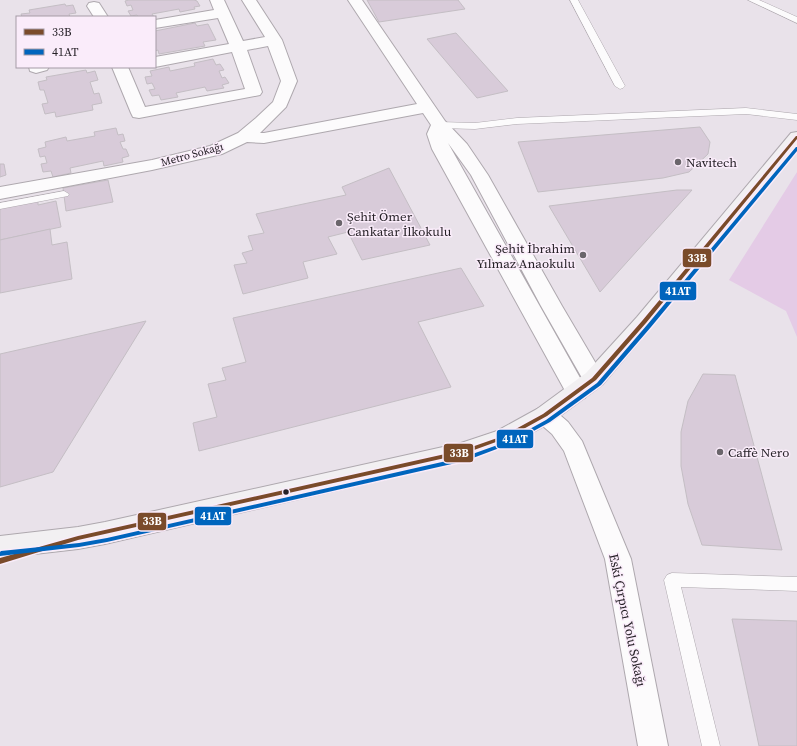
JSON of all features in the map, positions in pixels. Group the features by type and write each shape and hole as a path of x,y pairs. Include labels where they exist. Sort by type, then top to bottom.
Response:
{"main road":[{"path":"0,561 78,538 463,452 505,437 545,415 594,379 644,322 797,137"},
{"path":"0,547 78,538"}],"street":[{"name":"Metro Sokağı","path":"0,193 152,165 202,154 216,150 244,137 280,104 289,81 274,40 249,0"},
{"path":"355,0 439,125 451,135 461,148 485,186 570,340 594,379"},
{"path":"121,68 138,113 254,92 238,46 220,6 156,24"},
{"path":"156,62 274,40"},
{"path":"244,137 264,138 428,107"},
{"path":"439,125 436,134 444,156 577,392"},
{"name":"Eski Çırpıcı Yolu Sokağı","path":"545,415 560,428 574,448 618,559 653,746"}],"lane":[{"path":"574,0 620,86"},
{"path":"752,0 797,20"},
{"path":"439,125 475,126 517,121 746,111 797,117"},
{"path":"0,206 64,194"},
{"path":"710,746 672,580 797,584"}],"shaded area":[{"path":"797,172 797,337 786,311 729,280"}],"building":[{"path":"194,0 197,1 200,6 194,7 195,9 180,12 179,9 152,14 153,16 131,16 128,11 133,10 131,5 127,6 125,1"},
{"path":"367,0 458,0 465,9 379,22"},
{"path":"65,4 66,6 73,5 76,13 69,14 70,16 22,16 21,14 30,13 29,10"},
{"path":"195,23 197,26 208,24 216,40 203,42 205,46 159,54 158,50 156,51 156,31"},
{"path":"456,33 508,91 477,98 427,39"},
{"path":"213,59 216,65 220,64 224,70 219,71 222,78 225,77 229,83 222,85 224,88 207,91 205,87 176,93 178,97 161,100 159,95 152,96 149,90 155,89 152,83 147,84 145,77 152,76 150,71 169,67 170,71 195,66 194,63"},
{"path":"86,70 87,73 95,71 98,80 90,82 94,94 99,93 102,103 92,105 93,110 56,117 55,112 45,114 42,104 48,103 44,90 40,90 38,82 47,80 46,77"},
{"path":"700,127 710,142 708,154 689,172 663,178 538,192 518,142"},
{"path":"116,128 118,135 123,134 125,141 120,142 123,149 126,149 129,156 122,158 123,162 104,166 103,161 70,168 71,173 53,177 51,171 43,172 41,164 47,163 45,156 40,157 38,149 46,147 45,142 66,137 67,141 95,136 94,132"},
{"path":"0,164 4,164 6,175 0,177"},
{"name":"Şehit Ömer Cankatar İlkokulu","path":"389,168 430,245 362,260 348,232 328,237 337,254 303,262 308,278 243,294 234,265 247,263 242,253 253,250 248,236 264,233 256,214 346,195 342,187"},
{"path":"108,180 113,202 66,211 63,188"},
{"path":"677,190 692,190 600,292 549,206"},
{"path":"38,200 38,205 56,201 61,227 0,240 0,208"},
{"path":"50,229 52,245 67,242 72,279 0,293 0,240"},
{"path":"461,268 484,306 418,322 451,387 199,451 193,423 217,417 208,384 226,380 222,368 246,362 233,318"},
{"path":"146,321 53,472 0,487 0,354"},
{"path":"703,374 735,375 782,550 702,545 688,504 681,466 681,432 688,401"},
{"path":"732,619 797,621 797,746 759,746"}],"transit line":[{"name":"33B","path":"0,561 78,538 463,452 505,437 545,415 594,379 644,322 797,137"},
{"name":"41AT","path":"1,554 79,545 107,540 465,459 508,443 548,421 599,384 797,148"}],"place":[{"name":"Navitech","path":"678,162"},
{"name":"Şehit Ömer Cankatar İlkokulu","path":"339,223"},
{"name":"Şehit İbrahim Yılmaz Anaokulu","path":"583,255"},
{"name":"Caffè Nero","path":"720,452"}]}
